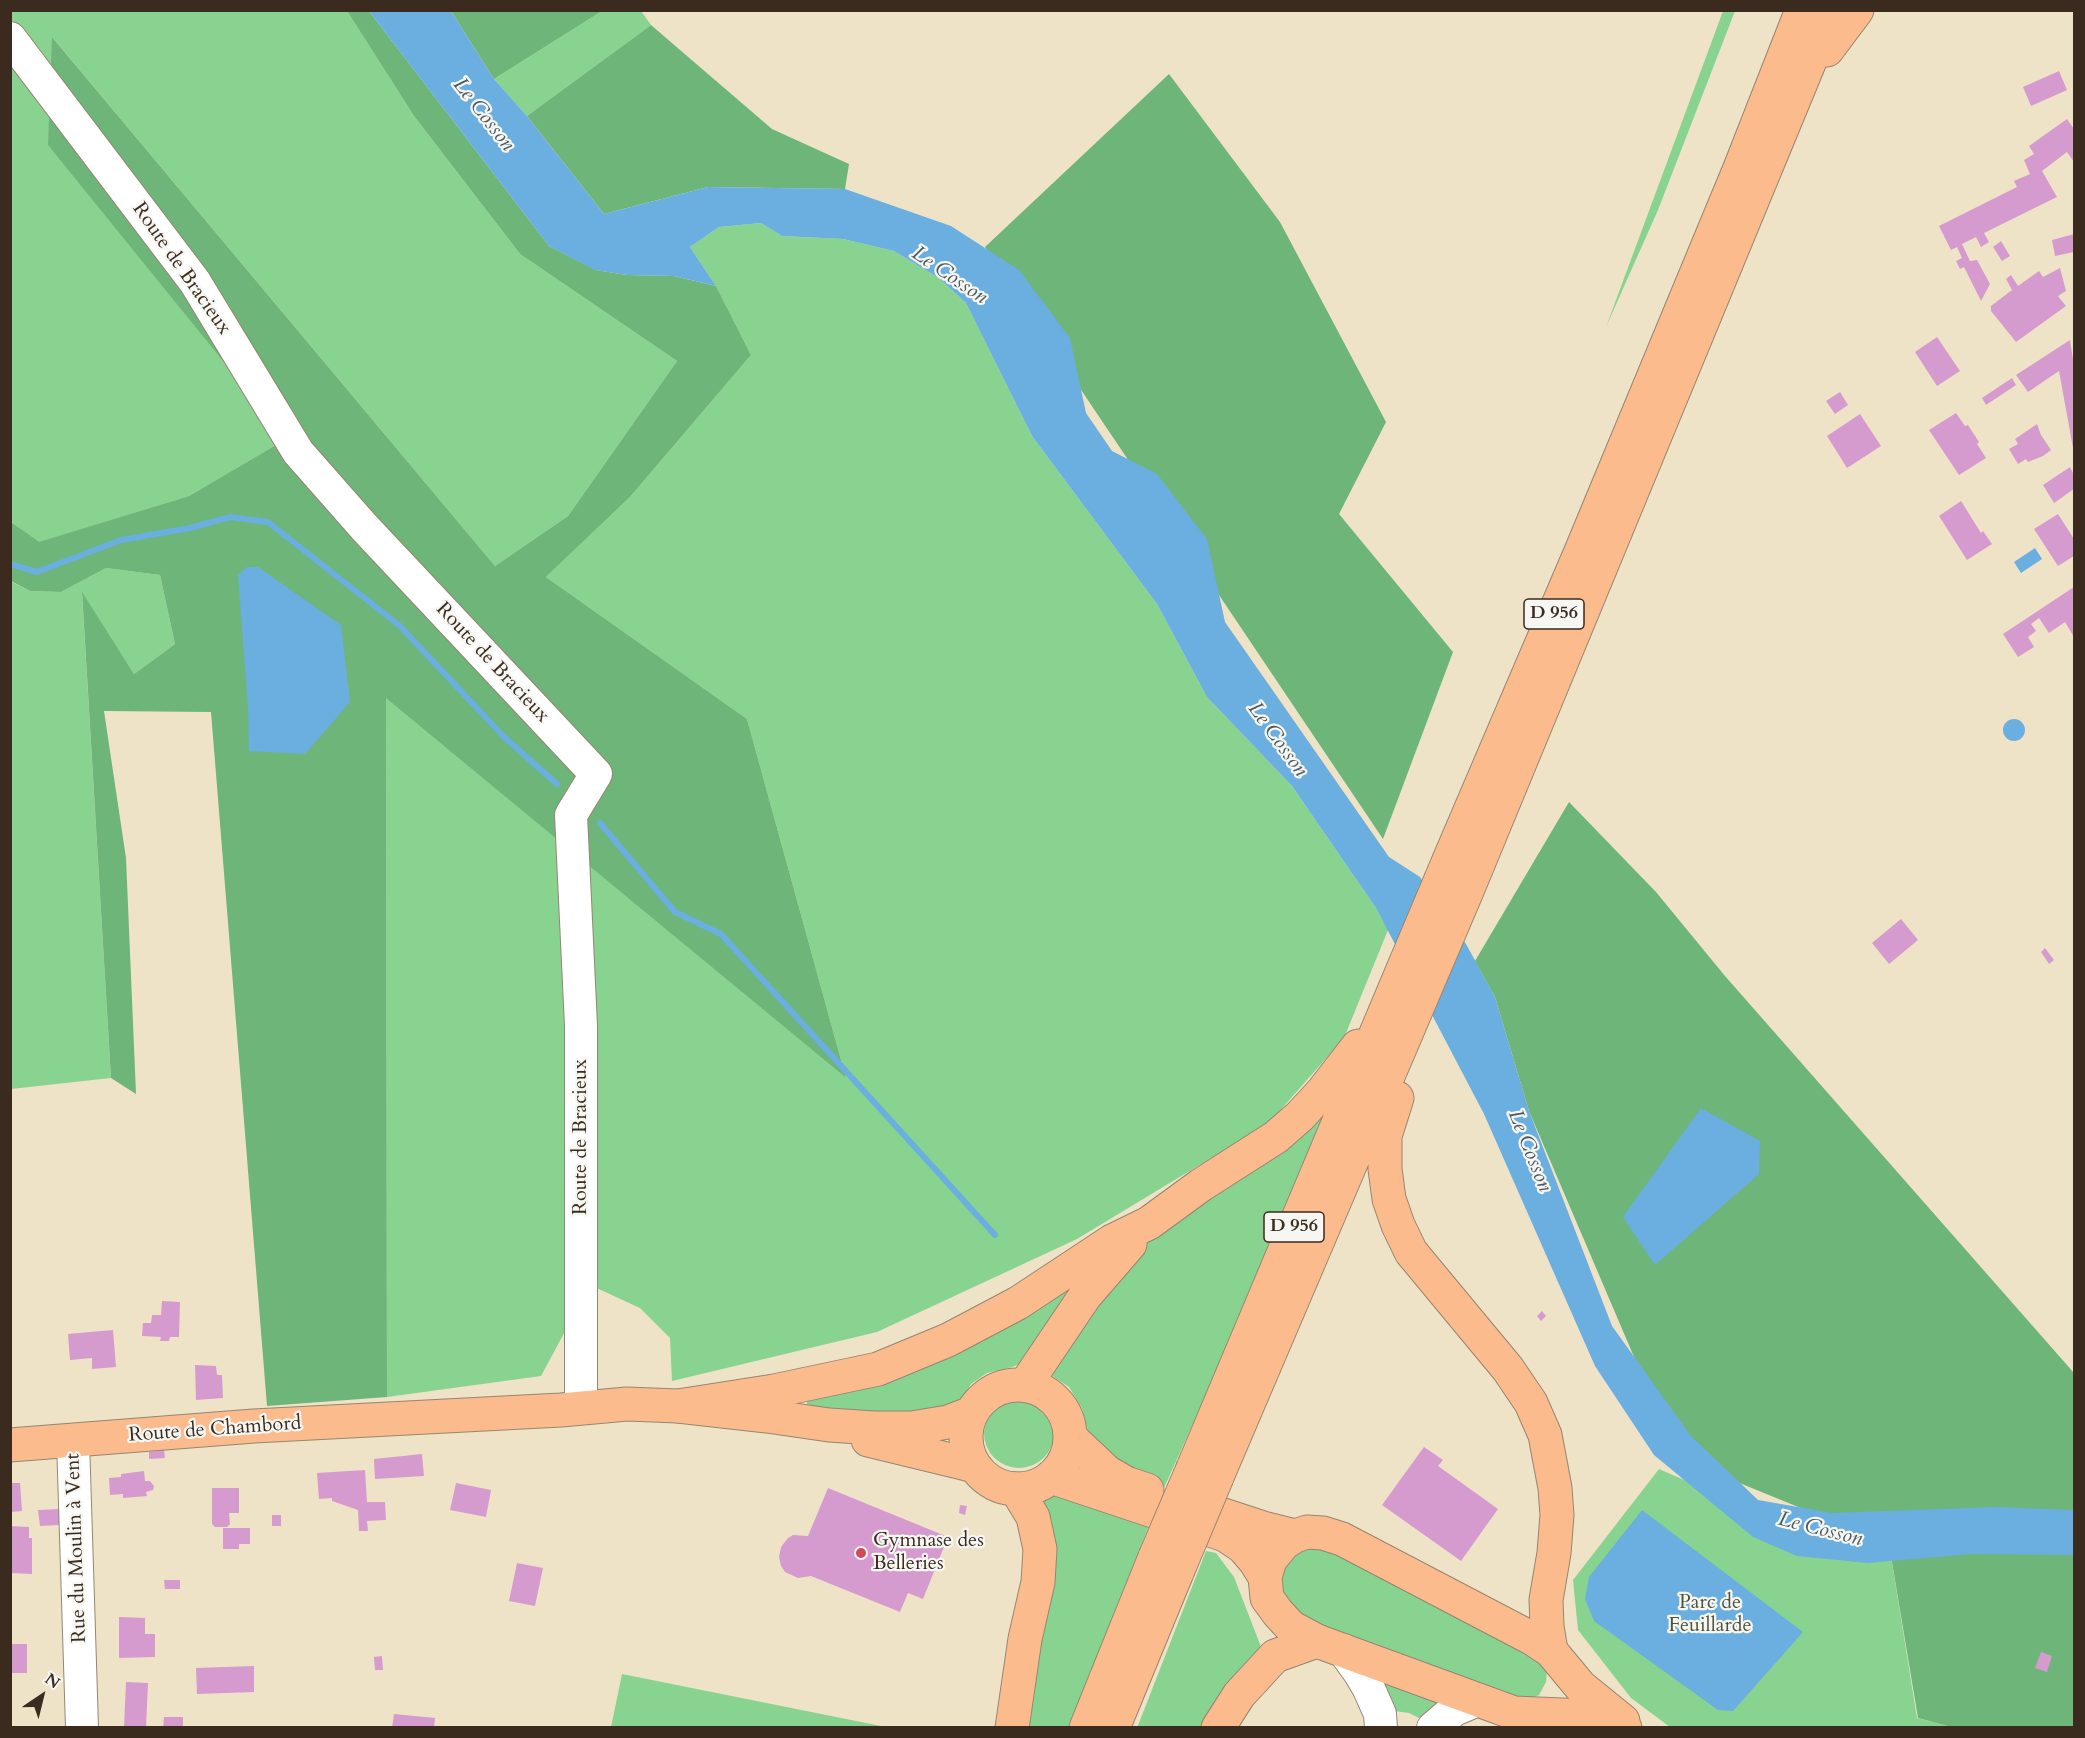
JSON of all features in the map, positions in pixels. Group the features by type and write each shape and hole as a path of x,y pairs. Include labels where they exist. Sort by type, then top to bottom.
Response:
{"main road":[{"name":"D 956","path":"1205,1473 1396,987 1740,168 1802,10"},
{"name":"D 956","path":"1086,1728 1166,1563 1414,1014 1831,10"},
{"name":"D 956","path":"1805,77 1857,10"},
{"name":"D 956","path":"678,1406 774,1391 879,1369 948,1340 1018,1303 1112,1241 1149,1223 1201,1185 1275,1137 1300,1116 1323,1091 1356,1050 1396,987"},
{"name":"D 956","path":"1414,1014 1405,1074 1385,1136 1385,1169 1389,1199 1411,1252 1508,1369 1531,1403 1545,1435 1556,1488 1557,1515 1554,1553 1546,1600 1547,1626 1558,1659"},
{"name":"D 956","path":"1025,1384 1090,1289 1149,1223"},
{"path":"1025,1384 1053,1397 1063,1409 1069,1423 1071,1438 1065,1460 1051,1477 1041,1484 1016,1489 1000,1486 986,1478 975,1466 966,1440 967,1426 981,1400 994,1390 1009,1385 1025,1384"},
{"name":"Route de Chambord","path":"10,1445 254,1426 561,1410 627,1404 678,1406"},
{"path":"678,1406 830,1425 912,1428 948,1422 972,1413"},
{"path":"830,1425 877,1444 975,1466"},
{"path":"1071,1438 1107,1472 1126,1483 1263,1528 1295,1536"},
{"path":"1051,1477 1225,1535 1243,1547 1256,1561 1265,1577"},
{"path":"1012,1728 1025,1639 1038,1582 1040,1549 1033,1516 1016,1489"},
{"path":"1625,1728 1586,1716 1514,1713 1330,1646 1292,1627 1267,1598 1265,1577 1270,1560 1284,1543 1307,1532 1323,1533 1342,1539 1475,1607 1558,1659 1587,1692 1631,1728"},
{"name":"D 956","path":"1113,1728 1166,1563"},
{"path":"1218,1728 1239,1695 1275,1656 1330,1646"},
{"path":"1542,1713 1554,1705 1563,1691 1558,1659"}],"street":[{"name":"Route de Bracieux","path":"10,38 195,282 297,452 364,527 596,774 572,815 581,1026 581,1407"},
{"name":"Rue du Moulin à Vent","path":"73,1440 82,1728"},
{"path":"1330,1646 1359,1672 1380,1714 1381,1728"},
{"path":"1433,1728 1454,1710 1478,1700"}],"green space":[{"path":"11,10 347,11 414,116 520,254 677,361 568,516 495,566 53,38 51,73 11,19"},
{"path":"347,11 369,11 549,246 596,270 627,275 674,276 716,286 751,355 630,497 546,577 747,719 846,1078 386,698 387,1397 267,1406 211,712 104,711 126,858 136,1094 111,1078 82,592 134,674 175,644 160,575 106,568 61,592 30,591 11,581 10,521 39,542 189,496 286,439 48,145 52,37 495,566 568,516 677,361 520,254 414,116"},
{"path":"451,11 602,11 494,79"},
{"path":"602,11 641,11 651,25 527,116 494,79"},
{"path":"1723,11 1735,11 1658,210 1606,327"},
{"path":"651,25 772,129 849,164 845,189 708,187 604,214 527,116"},
{"path":"10,65 50,116 49,145 286,439 189,496 38,543 11,521"},
{"path":"1169,74 1280,222 1386,422 1339,514 1453,652 1383,839 985,247"},
{"path":"761,223 782,236 843,239 894,251 939,278 966,303 1032,436 1157,604 1207,697 1292,786 1376,908 1388,930 1344,1038 1269,1123 1077,1239 877,1332 672,1381 670,1338 640,1308 590,1285 541,1376 387,1397 386,697 846,1078 747,719 546,577 630,497 751,355 716,286 690,247 719,227"},
{"path":"106,568 160,575 175,644 134,674 82,594 111,1078 11,1089 10,581 30,591 61,592"},
{"path":"1569,802 1656,892 1725,976 2074,1373 2074,1727 1951,1727 1918,1718 1889,1544 1737,1482 1652,1399 1529,1111 1495,997 1475,961"},
{"path":"1340,1094 1164,1488 1113,1466 1089,1437 1082,1408 1069,1387 1046,1372 1140,1248 1179,1213"},
{"path":"1095,1264 1029,1360 987,1373 971,1384 958,1403 922,1416 809,1409 804,1394"},
{"path":"1026,1398 1039,1404 1048,1413 1052,1419 1054,1433 1052,1447 1044,1458 1033,1466 1012,1468 994,1458 986,1447 984,1426 994,1408 1005,1400"},
{"name":"Parc de Feuillarde","path":"1659,1469 1795,1528 1889,1544 1917,1718 1951,1727 1670,1727 1631,1698 1578,1630 1573,1580"},
{"path":"1045,1495 1063,1495 1150,1523 1069,1727 1025,1728 1035,1498"},
{"path":"1318,1546 1337,1551 1535,1658 1547,1670 1546,1682 1539,1695 1527,1700 1510,1696 1305,1619 1288,1607 1281,1591 1281,1573 1290,1558 1302,1549"},
{"path":"1206,1551 1216,1553 1234,1577 1263,1652 1208,1727 1137,1728"},
{"path":"622,1674 886,1727 611,1727"},
{"path":"1375,1677 1449,1705 1427,1722 1409,1713 1387,1710"}],"water":[{"name":"Le Cosson","path":"369,11 451,11 494,79 527,116 604,214 708,187 845,189 951,226 1019,270 1070,338 1086,413 1112,451 1157,474 1207,539 1225,622 1389,857 1420,877 1466,944 1495,997 1529,1111 1612,1326 1691,1436 1758,1500 1832,1513 1997,1507 2074,1510 2074,1555 1971,1554 1868,1563 1797,1556 1753,1537 1654,1455 1595,1366 1484,1114 1376,908 1292,786 1207,697 1157,604 1032,436 966,303 939,278 894,251 843,239 782,236 761,223 719,227 690,247 716,286 674,276 627,275 595,270 549,246"},
{"path":"2035,548 2042,559 2021,573 2014,562"},
{"path":"247,567 258,567 341,625 350,702 305,754 249,751 238,575"},
{"path":"2010,719 2018,719 2025,726 2025,734 2018,741 2010,741 2003,734 2003,726"},
{"path":"1701,1108 1760,1141 1759,1174 1655,1265 1623,1217"},
{"path":"1642,1510 1803,1632 1733,1711 1718,1710 1594,1621 1585,1599 1589,1577"}],"building":[{"path":"2059,71 2067,90 2031,106 2023,87"},
{"path":"2067,119 2074,129 2074,162 2067,152 2042,171 2057,197 1984,233 1989,242 1981,247 1976,237 1962,244 1970,261 1977,260 1990,284 1981,301 1964,267 1960,269 1956,261 1962,258 1957,247 1951,250 1939,226 2017,187 2014,181 2030,174 2024,160 2034,154 2029,146"},
{"path":"2074,234 2074,252 2055,256 2052,240"},
{"path":"2001,241 2010,256 2002,261 1993,247"},
{"path":"2060,268 2066,291 2058,296 2066,306 2016,342 1991,311 1991,306 2012,290 2006,279 2011,275 2018,286 2039,271 2043,277"},
{"path":"1937,337 1960,371 1937,386 1915,352"},
{"path":"2070,340 2074,366 2073,448 2059,371 2028,392 2016,375"},
{"path":"2012,378 2016,385 1986,405 1982,398"},
{"path":"1840,392 1848,405 1835,414 1826,401"},
{"path":"1956,413 1965,426 1968,425 1986,458 1959,475 1929,430"},
{"path":"1860,414 1881,446 1847,468 1827,436"},
{"path":"2037,424 2051,450 2043,456 2028,462 2026,459 2018,464 2009,449 2018,444 2015,439"},
{"path":"2070,467 2074,475 2074,489 2054,503 2043,485"},
{"path":"1961,501 1981,533 1983,531 1992,544 1967,560 1939,516"},
{"path":"2058,514 2074,539 2074,556 2058,566 2034,529"},
{"path":"2074,587 2074,637 2065,622 2049,633 2039,618 2031,624 2036,631 2028,637 2034,647 2018,657 2003,634"},
{"path":"1901,919 1918,940 1889,964 1872,943"},
{"path":"2045,948 2054,960 2049,964 2041,952"},
{"path":"162,1301 180,1302 179,1337 170,1337 169,1341 160,1341 161,1337 142,1336 143,1323 151,1323 152,1315 161,1315"},
{"path":"1542,1311 1546,1316 1541,1321 1537,1316"},
{"path":"113,1330 116,1367 92,1369 92,1358 70,1360 68,1334"},
{"path":"195,1365 216,1366 217,1375 222,1375 223,1398 196,1400"},
{"path":"1424,1447 1443,1460 1438,1466 1498,1509 1461,1561 1382,1505"},
{"path":"164,1450 165,1458 149,1459 149,1452"},
{"path":"422,1454 424,1476 375,1479 374,1459"},
{"path":"365,1470 367,1502 385,1502 386,1520 367,1521 368,1531 359,1531 358,1510 332,1501 332,1498 319,1499 317,1473"},
{"path":"144,1471 145,1481 150,1481 154,1486 153,1490 146,1492 147,1496 123,1498 123,1494 110,1495 109,1478"},
{"path":"10,1483 20,1483 22,1511 10,1512"},
{"path":"456,1483 491,1490 486,1517 450,1510"},
{"path":"212,1488 239,1488 239,1513 229,1513 230,1524 227,1527 215,1527 212,1524"},
{"name":"Gymnase des Belleries","path":"828,1488 948,1537 923,1599 908,1593 900,1612 811,1576 798,1578 785,1572 779,1557 781,1547 793,1535 808,1536"},
{"path":"960,1505 967,1506 965,1515 959,1513"},
{"path":"59,1509 59,1525 40,1526 38,1510"},
{"path":"272,1515 281,1515 281,1526 272,1526"},
{"path":"10,1526 29,1527 29,1538 32,1538 32,1574 10,1573"},
{"path":"223,1528 250,1528 250,1544 239,1544 239,1549 223,1549"},
{"path":"517,1563 543,1568 535,1606 509,1601"},
{"path":"164,1580 180,1580 180,1589 165,1589"},
{"path":"119,1617 145,1618 145,1634 155,1634 155,1657 119,1658"},
{"path":"10,1644 27,1644 27,1673 10,1673"},
{"path":"2041,1652 2052,1656 2047,1672 2035,1668"},
{"path":"382,1656 383,1670 375,1670 374,1657"},
{"path":"254,1666 254,1692 197,1694 196,1668"},
{"path":"126,1682 148,1683 146,1727 124,1727"},
{"path":"394,1714 435,1718 434,1728 392,1728"},
{"path":"164,1717 183,1717 183,1728 163,1728"}],"waterway":[{"path":"10,564 37,572 121,540 190,528 230,517 268,522 400,626 504,737 557,784"},
{"path":"600,823 675,912 721,934 995,1235"}],"place":[{"name":"Gymnase des Belleries","path":"861,1553"}]}
